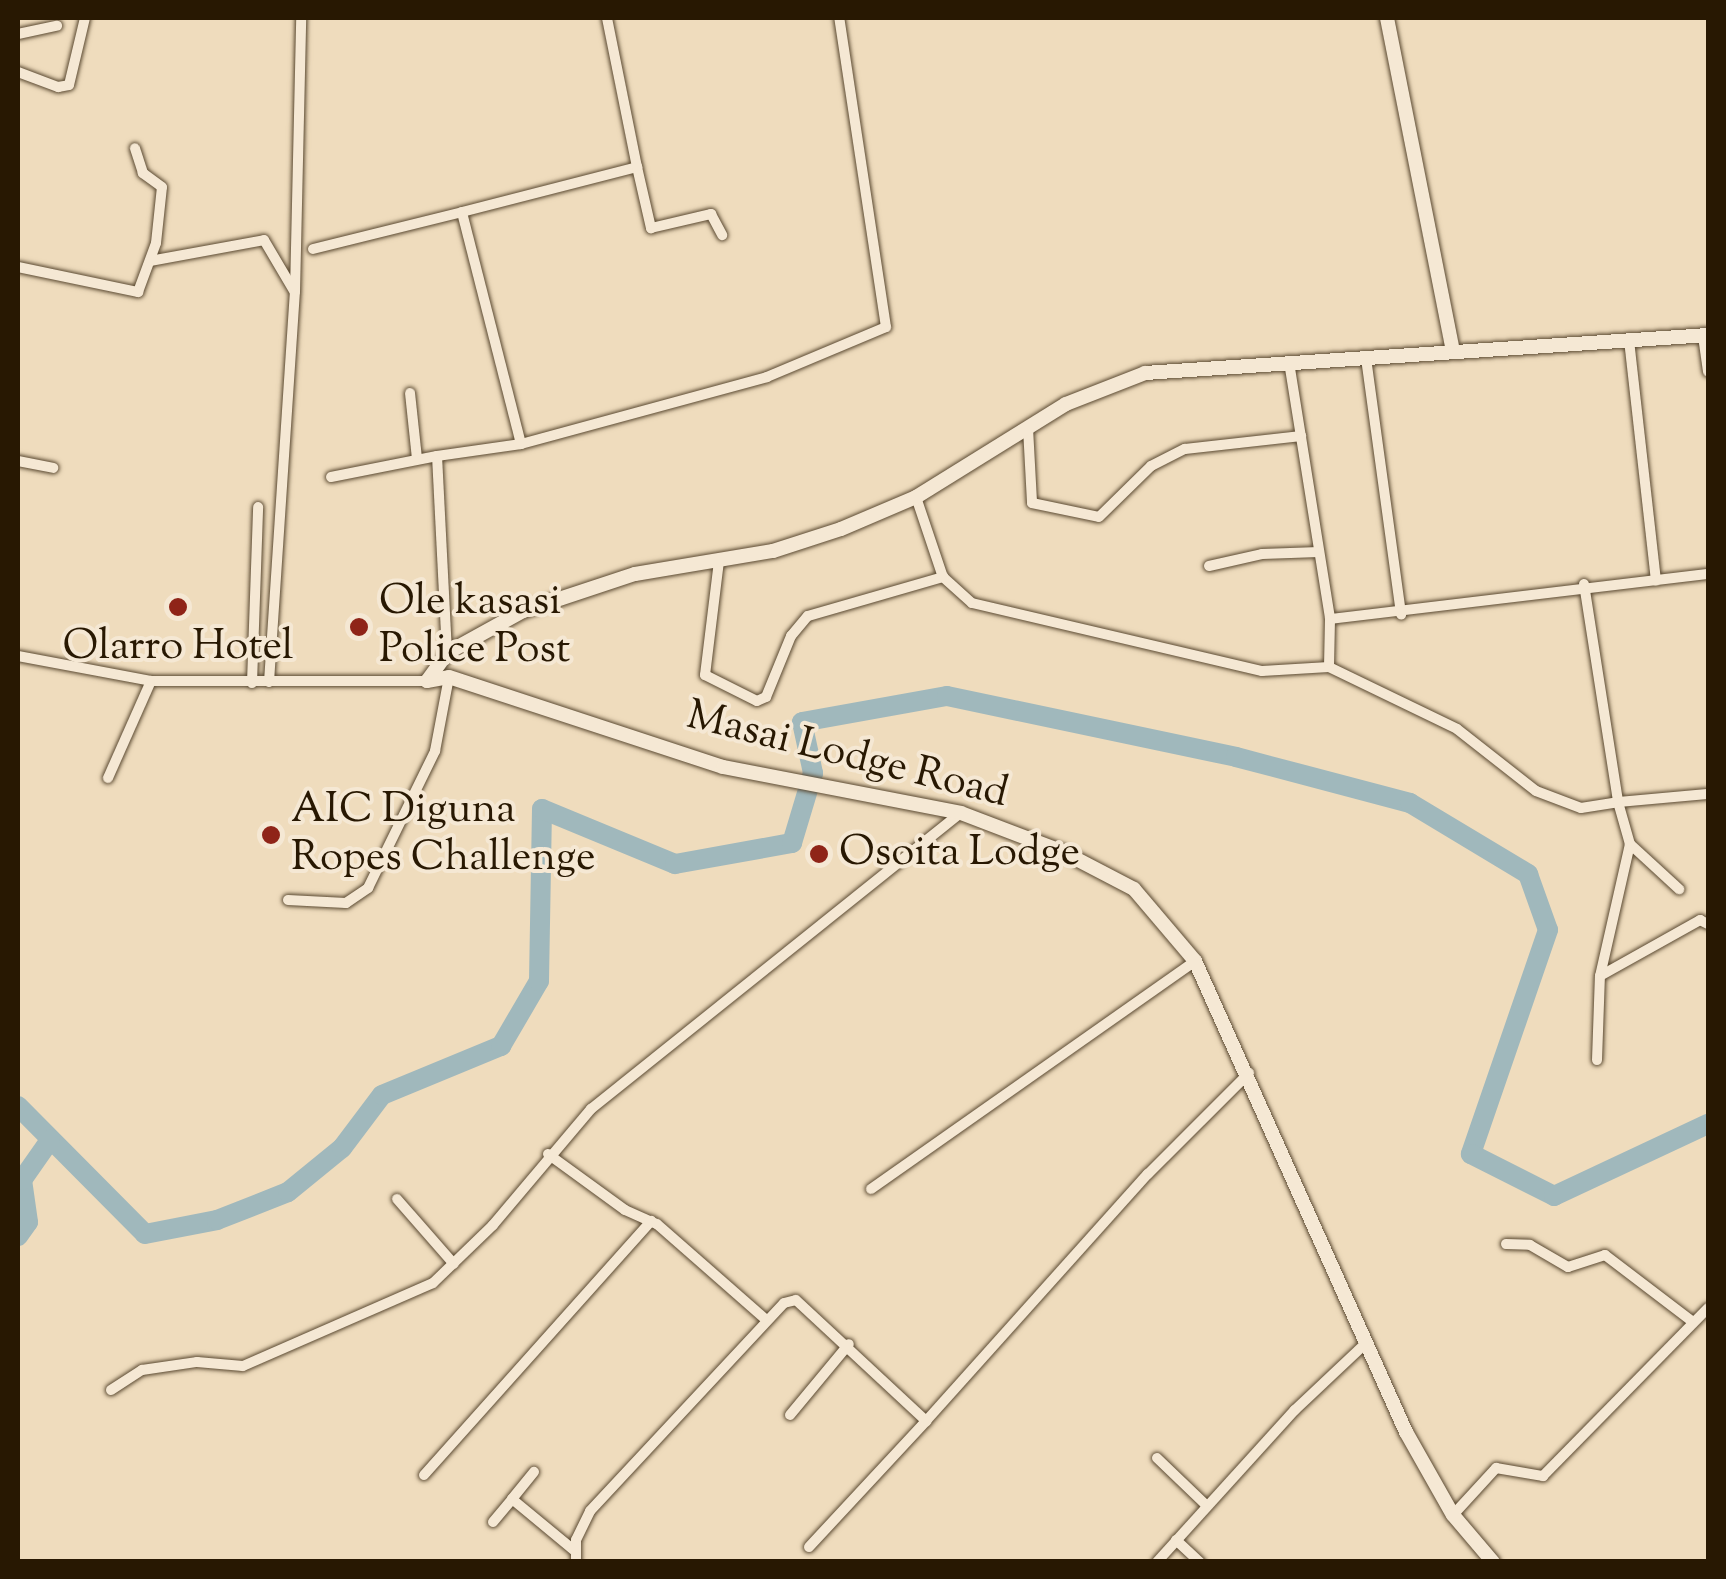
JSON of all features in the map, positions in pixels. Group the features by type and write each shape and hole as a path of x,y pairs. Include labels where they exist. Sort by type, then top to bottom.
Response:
{"street":[{"path":"18,72 58,87 68,84 84,18"},
{"path":"270,682 295,292 301,18"},
{"path":"607,18 651,228 711,214 722,236"},
{"path":"331,477 521,444 767,377 886,327 888,313 839,18"},
{"path":"1387,18 1453,351"},
{"path":"18,34 57,26"},
{"path":"18,267 138,292 150,261 162,187 143,173 135,148"},
{"path":"313,249 637,167"},
{"path":"462,212 521,444"},
{"path":"150,261 264,240 295,292"},
{"path":"427,681 447,652 572,591 773,552 916,497 1108,384 1145,373 1706,336 1708,372"},
{"path":"1630,340 1656,580"},
{"path":"1366,358 1401,615"},
{"path":"1289,362 1330,619 1328,666"},
{"path":"410,393 418,459"},
{"path":"1028,428 1032,504 1098,518 1152,466 1185,448 1300,436"},
{"path":"437,456 447,652"},
{"path":"18,461 53,468"},
{"path":"916,497 943,577 972,604 1262,670 1328,666 1456,730 1536,791 1580,808 1708,794"},
{"path":"252,683 258,508"},
{"path":"1209,566 1262,554 1319,552"},
{"path":"719,561 705,674 757,701 766,697 791,636 808,616 943,577"},
{"path":"1330,619 1401,615 1584,584 1707,574 1708,590"},
{"path":"1584,584 1618,802 1630,844 1600,976 1597,1060"},
{"name":"Masai Lodge Road","path":"18,656 151,680 252,683 427,681 449,677 723,767 962,813 1064,852 1134,889 1195,961 1250,1072 1365,1344 1453,1515 1493,1562"},
{"path":"288,900 346,903 368,888 434,752 449,677"},
{"path":"108,778 151,680"},
{"path":"112,1390 142,1370 197,1362 243,1366 434,1282 548,1154 644,1064 962,813"},
{"path":"1630,844 1679,889"},
{"path":"1600,976 1700,920 1708,924"},
{"path":"871,1189 1195,961"},
{"path":"810,1547 1148,1174 1250,1072"},
{"path":"548,1154 651,1221 765,1319"},
{"path":"397,1199 454,1264"},
{"path":"424,1475 651,1221"},
{"path":"1506,1244 1530,1245 1568,1267 1605,1254 1693,1322"},
{"path":"512,1499 576,1557 590,1511 765,1319 796,1300 849,1344 926,1421"},
{"path":"1453,1515 1496,1468 1542,1476 1708,1308"},
{"path":"790,1414 849,1344"},
{"path":"1157,1562 1365,1344"},
{"path":"1157,1458 1207,1506"},
{"path":"493,1522 534,1472"},
{"path":"1176,1540 1200,1562"}],"waterway":[{"path":"18,1106 145,1234 217,1220 288,1192 342,1148 382,1095 501,1046 539,981 542,809 675,864 792,843 813,773 802,722 947,696 1236,757 1410,803 1528,874 1548,930 1471,1154 1554,1196 1708,1124"},
{"path":"18,1236 28,1222 22,1180 50,1140"}],"place":[{"name":"Olarro Hotel","path":"178,607"},
{"name":"Ole kasasi Police Post","path":"359,627"},
{"name":"AIC Diguna Ropes Challenge","path":"271,835"},
{"name":"Osoita Lodge","path":"819,854"}]}
